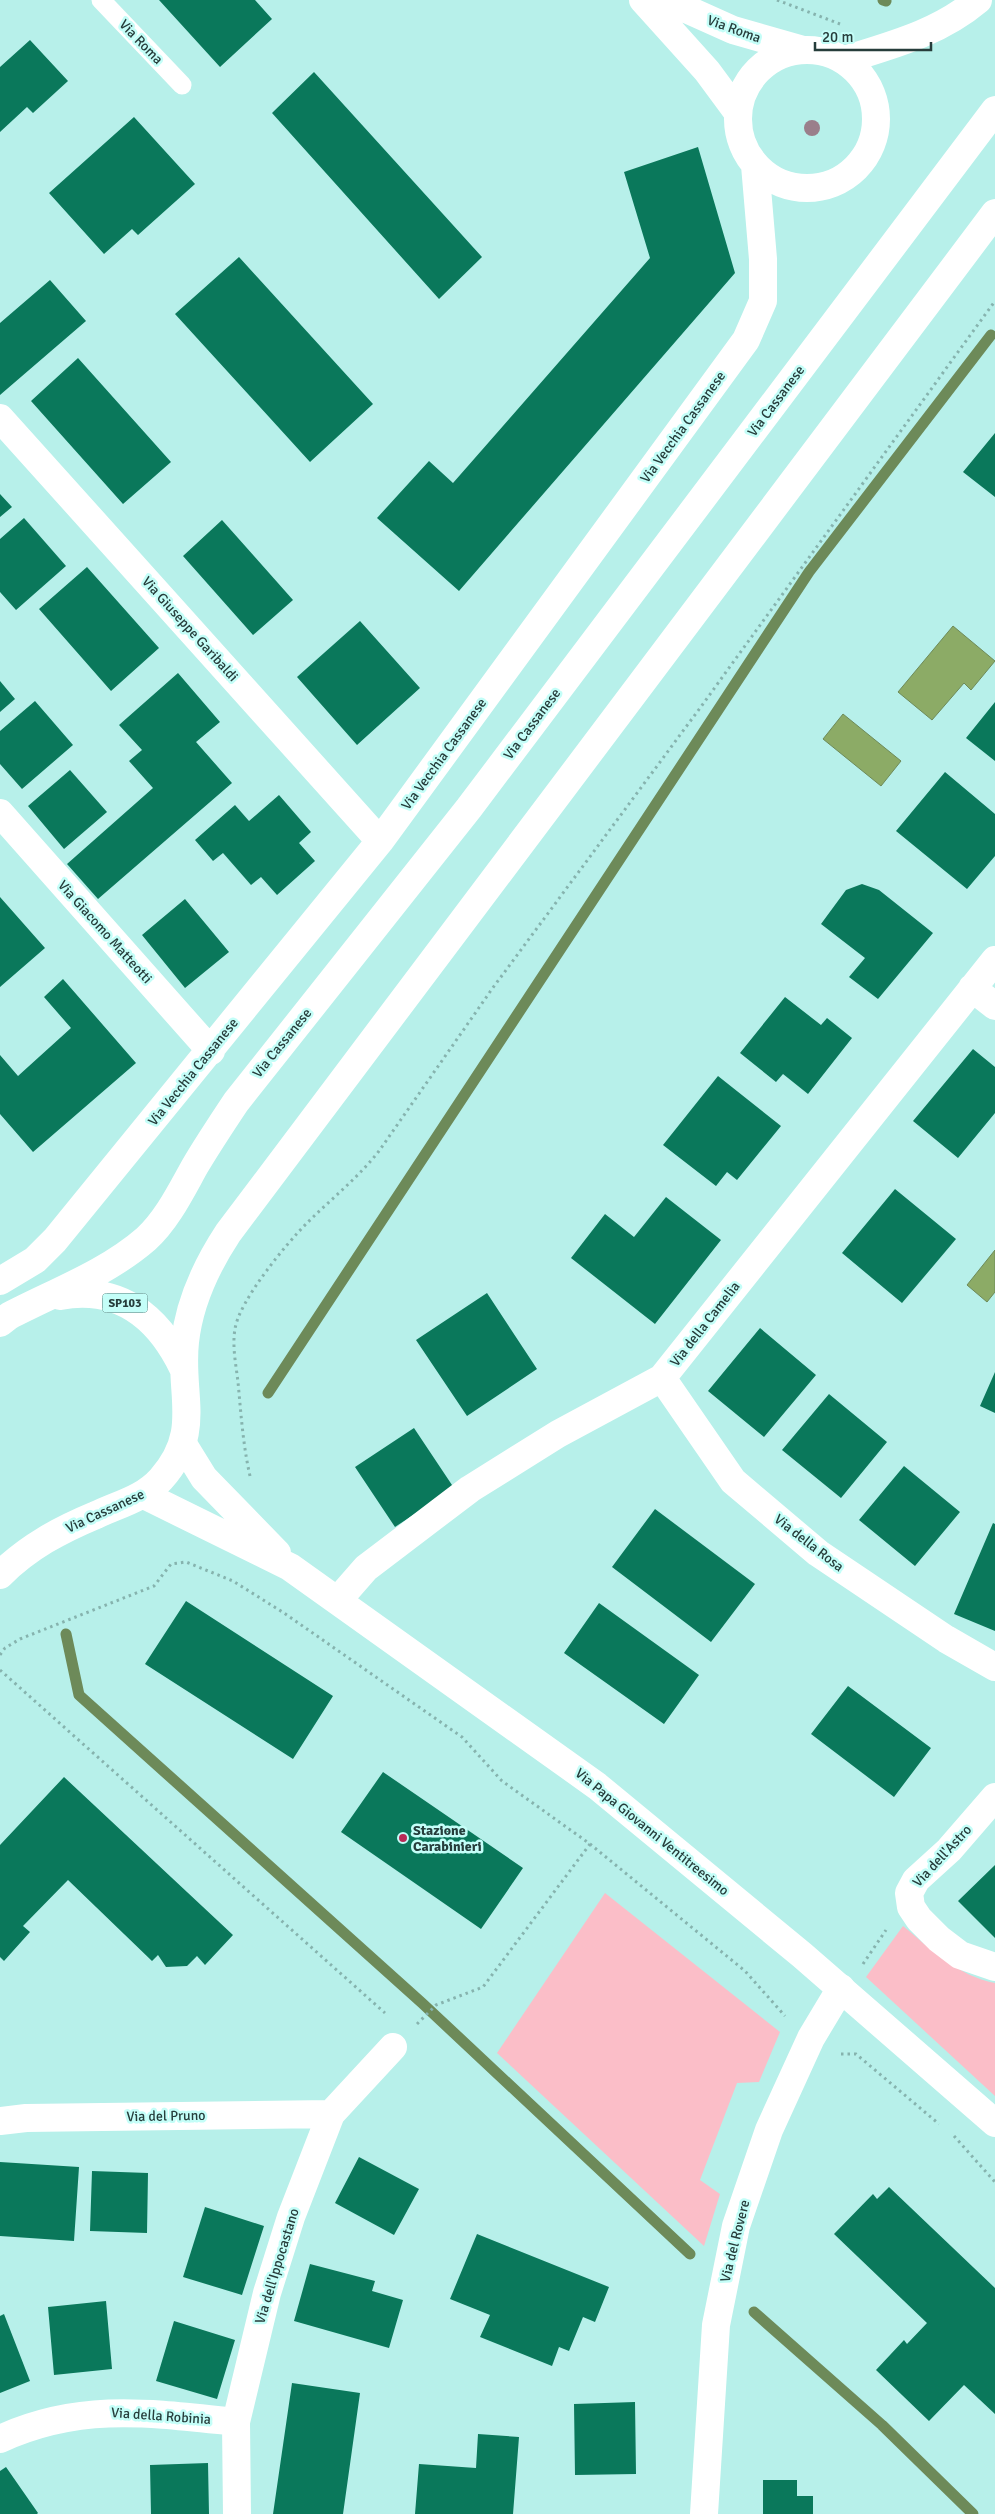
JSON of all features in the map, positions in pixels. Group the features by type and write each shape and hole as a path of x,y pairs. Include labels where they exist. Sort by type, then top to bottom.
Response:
{"street":[{"path":"643,0 706,71 738,113"},
{"name":"Via Roma","path":"666,0 733,30 804,50"},
{"path":"844,60 924,34 956,17 978,0"},
{"path":"804,50 831,54 844,60 862,76 873,97 876,120 872,143 860,164 842,179 819,188 796,188 773,180 755,164 745,150 739,131 738,113 743,93 753,76 767,63 785,54 804,50"},
{"name":"Via Cassanese","path":"3,1318 111,1264 135,1247 154,1230 240,1096 469,808 995,110"},
{"name":"Via Vecchia Cassanese","path":"0,1281 35,1260 55,1240 211,1051 380,841 746,340 763,301 763,259 755,164"},
{"name":"Via Cassanese","path":"0,1575 21,1555 48,1536 144,1496 162,1479 175,1461 183,1444 188,1420 183,1368 187,1326 199,1290 220,1244 995,213"},
{"name":"Via Giuseppe Garibaldi","path":"0,418 380,841"},
{"name":"Via Giacomo Matteotti","path":"0,813 211,1051"},
{"name":"Via della Camelia","path":"338,1600 366,1568 470,1490 558,1434 662,1378 995,960"},
{"path":"972,988 995,1006"},
{"name":"Via Cassanese","path":"38,1300 71,1294 96,1294 120,1301 154,1324 172,1347 183,1368"},
{"name":"Via della Rosa","path":"662,1378 733,1481 818,1553 946,1639 995,1667"},
{"name":"Via Papa Giovanni Ventitreesimo","path":"183,1444 204,1478 290,1567"},
{"name":"Via Papa Giovanni Ventitreesimo","path":"144,1496 290,1567 597,1786 841,1988 995,2123"},
{"name":"Via dell'Astro","path":"995,1797 949,1850 916,1880 908,1893 911,1907 939,1939 960,1955 995,1967"},
{"name":"Via del Rovere","path":"704,2514 716,2325 736,2226 769,2130 810,2038 841,1988"},
{"name":"Via dell'Ippocastano","path":"237,2514 236,2422 267,2293 283,2240 331,2114 393,2047"},
{"name":"Via del Pruno","path":"0,2122 26,2118 331,2114"},
{"name":"Via della Robinia","path":"0,2439 44,2421 104,2412 153,2413 236,2422"}],"lane":[{"name":"Via Roma","path":"101,0 182,85"}],"path":[{"path":"778,0 830,22 844,25"},
{"path":"254,1482 250,1476 244,1445 235,1348 235,1329 242,1308 271,1266 306,1224 366,1167 379,1152 492,989 700,708 995,300"},
{"path":"0,1655 5,1648 20,1640 154,1586 171,1564 186,1562 233,1581 309,1630 462,1736 502,1781 590,1844 745,1971 786,2018"},
{"path":"0,1670 386,2014"},
{"path":"416,2024 436,2005 483,1987 590,1844"},
{"path":"860,1968 891,1923 911,1907"},
{"path":"832,2054 856,2054 946,2129"},
{"path":"953,2135 995,2182"}],"shaded area":[{"path":"953,626 995,661 971,690 964,683 932,720 898,692"},
{"path":"843,714 901,761 881,786 823,739"},
{"path":"995,1250 995,1292 987,1302 967,1285"},
{"path":"605,1893 780,2032 759,2082 737,2083 700,2180 720,2194 704,2246 497,2053"},
{"path":"903,1926 957,1968 995,1983 995,2096 866,1977"}],"building":[{"path":"159,0 255,0 272,19 220,67"},
{"path":"30,40 68,81 33,113 27,107 0,132 0,67"},
{"path":"314,72 482,257 439,299 272,113"},
{"path":"134,117 195,184 138,235 132,229 104,254 49,193"},
{"path":"698,147 735,273 459,591 377,518 429,461 453,483 650,258 624,172"},
{"path":"239,257 373,404 310,462 175,314"},
{"path":"50,280 86,321 0,395 0,323"},
{"path":"78,358 171,462 123,504 31,401"},
{"path":"995,433 995,497 963,472"},
{"path":"0,494 12,507 0,517"},
{"path":"24,518 66,566 16,610 0,592 0,539"},
{"path":"222,520 293,600 253,635 183,556"},
{"path":"87,567 159,648 111,691 39,609"},
{"path":"360,621 420,688 357,745 297,677"},
{"path":"178,673 220,722 196,742 232,783 98,899 67,864 153,788 129,761 142,750 119,725"},
{"path":"0,681 15,699 0,712"},
{"path":"35,701 73,745 22,789 0,764 0,731"},
{"path":"995,702 995,761 966,738"},
{"path":"70,770 107,812 64,849 28,806"},
{"path":"945,772 995,814 995,856 967,889 896,831"},
{"path":"279,795 311,832 299,843 315,861 277,895 261,877 251,885 223,853 213,861 195,840 235,805 249,821"},
{"path":"862,884 879,890 933,933 878,999 849,977 865,958 821,924 846,890"},
{"path":"0,897 45,948 0,987"},
{"path":"185,899 229,952 185,988 142,935"},
{"path":"63,979 136,1063 33,1152 0,1114 0,1055 18,1076 71,1028 44,997"},
{"path":"785,997 821,1025 827,1018 852,1038 808,1094 783,1074 776,1082 740,1053"},
{"path":"973,1049 995,1067 995,1113 958,1158 913,1121"},
{"path":"718,1076 781,1126 737,1180 727,1172 716,1186 663,1145"},
{"path":"895,1189 956,1239 902,1303 842,1253"},
{"path":"666,1197 721,1240 655,1324 571,1258 605,1214 634,1237"},
{"path":"487,1293 537,1369 467,1416 416,1340"},
{"path":"760,1328 816,1375 764,1437 708,1391"},
{"path":"995,1372 995,1413 980,1406"},
{"path":"829,1394 887,1442 841,1498 782,1450"},
{"path":"414,1428 454,1488 395,1527 355,1467"},
{"path":"904,1466 960,1512 915,1566 859,1520"},
{"path":"655,1509 755,1584 711,1642 612,1567"},
{"path":"993,1523 995,1524 995,1631 954,1614"},
{"path":"186,1601 333,1696 293,1759 145,1664"},
{"path":"599,1603 699,1675 664,1724 564,1653"},
{"path":"848,1686 931,1748 894,1797 811,1734"},
{"path":"383,1772 523,1868 481,1929 341,1832"},
{"path":"64,1777 233,1935 205,1965 197,1956 187,1966 166,1967 158,1955 152,1961 68,1880 23,1926 30,1932 4,1961 0,1957 0,1845"},
{"path":"995,1865 995,1938 958,1901"},
{"path":"359,2157 419,2189 394,2235 335,2203"},
{"path":"0,2162 79,2167 74,2241 0,2236"},
{"path":"92,2171 148,2173 147,2233 90,2231"},
{"path":"889,2187 995,2288 995,2414 964,2385 929,2421 876,2370 904,2340 907,2344 927,2323 834,2234 873,2194 877,2199"},
{"path":"205,2207 264,2226 242,2295 183,2277"},
{"path":"477,2234 609,2287 595,2322 583,2317 569,2351 559,2347 552,2366 480,2337 490,2315 450,2299"},
{"path":"310,2264 375,2281 372,2291 403,2300 389,2348 294,2321"},
{"path":"106,2301 112,2369 54,2375 48,2307"},
{"path":"4,2314 30,2381 0,2393 0,2316"},
{"path":"174,2321 235,2340 217,2399 156,2381"},
{"path":"292,2383 360,2393 343,2514 273,2514"},
{"path":"635,2402 636,2474 575,2475 574,2404"},
{"path":"478,2434 519,2437 513,2514 415,2514 419,2464 476,2468"},
{"path":"208,2463 209,2514 151,2514 150,2465"},
{"path":"6,2467 37,2514 0,2514 0,2471"},
{"path":"763,2480 797,2480 797,2496 813,2496 813,2514 763,2514"}],"waterway":[{"path":"268,1393 809,572 991,335"},
{"path":"66,1634 79,1695 422,2003 690,2254"},
{"path":"754,2312 882,2425 973,2514"}],"place":[{"name":"Stazione Carabinieri","path":"403,1838"}]}
